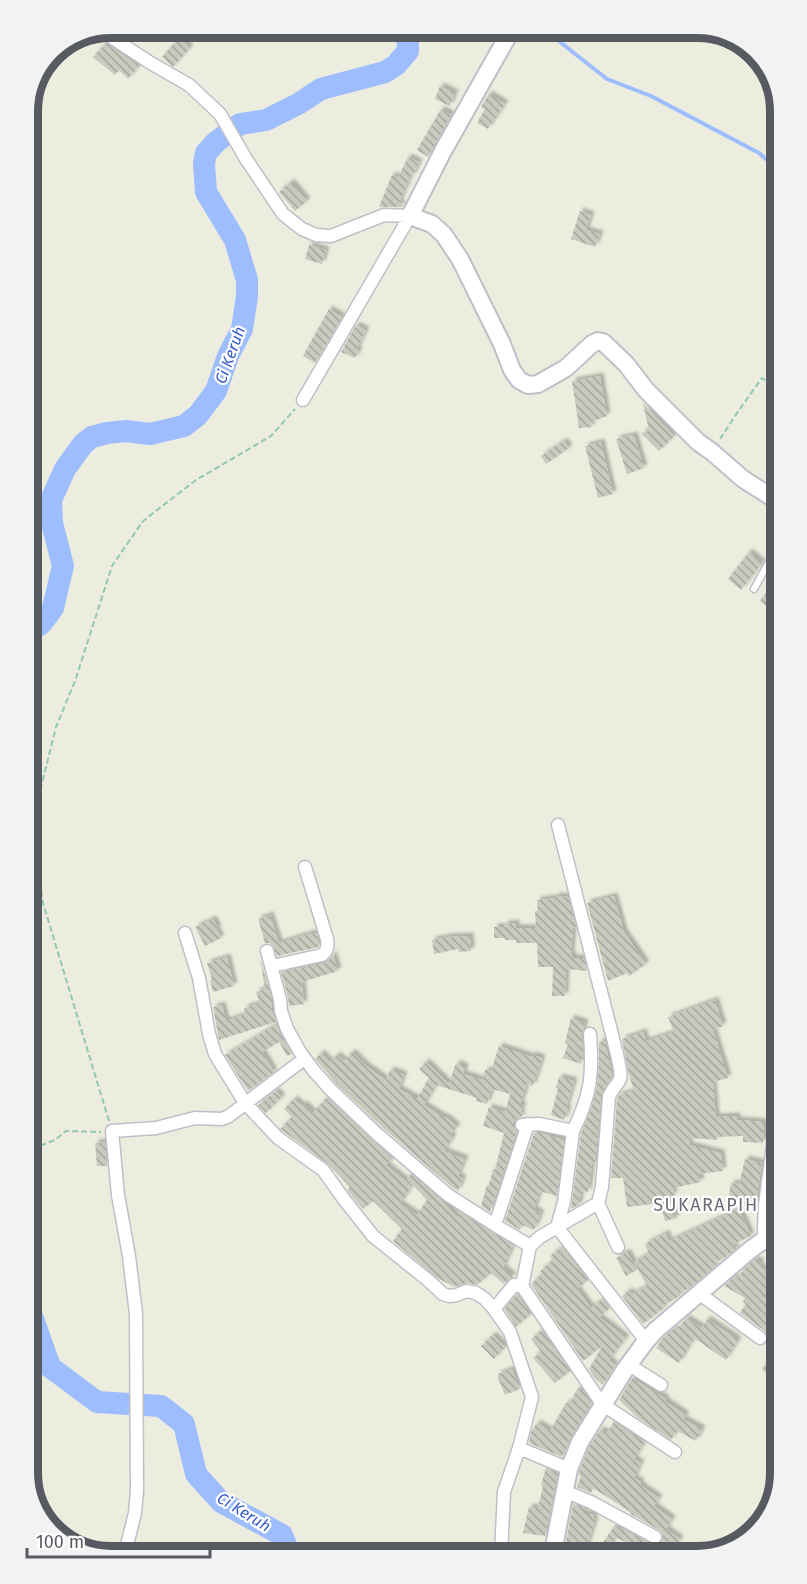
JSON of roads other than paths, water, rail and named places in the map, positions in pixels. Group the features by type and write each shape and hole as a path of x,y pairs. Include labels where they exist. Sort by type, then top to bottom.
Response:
{"street":[{"path":"114,38 189,85 220,114 246,159 283,214 302,229 316,235 331,236 384,215 410,216 432,224 452,246 519,380 528,385 538,384 566,368 592,344 598,341 603,342 626,364 646,390 698,442 743,478 770,496"},
{"path":"303,400 410,216 443,151 507,38"},
{"path":"558,825 621,1073 609,1097 602,1187 598,1203 618,1247"},
{"path":"272,966 322,955 326,952 327,939 305,867"},
{"path":"185,933 199,978 215,1054 245,1103 278,1138 323,1170 372,1236 443,1294 457,1295 466,1291 476,1293 485,1299 510,1332 532,1397 519,1448 504,1492 501,1546"},
{"path":"267,951 287,1029 304,1059 330,1089 376,1133 448,1195 530,1246"},
{"path":"557,1227 564,1202 573,1131 586,1100 590,1083 592,1062 590,1034"},
{"path":"127,1546 135,1513 137,1491 136,1314 118,1195 112,1131 156,1128 195,1118 222,1119 304,1059"},
{"path":"495,1225 525,1124 539,1124 573,1131"},
{"path":"765,1240 765,1205 770,1168"},
{"path":"598,1203 540,1237 530,1246 522,1286 602,1404 675,1452"},
{"path":"557,1227 646,1341"},
{"path":"554,1546 569,1468 580,1442 602,1404 629,1365 656,1330 750,1250 770,1236"},
{"path":"494,1309 514,1286 522,1286"},
{"path":"700,1294 760,1338"},
{"path":"629,1365 661,1385"},
{"path":"519,1448 569,1468"},
{"path":"564,1491 591,1502 656,1537"}],"lane":[{"path":"754,589 770,562"}],"waterway":[{"name":"Ci Keruh","path":"38,626 53,608 63,566 52,523 51,500 65,469 83,444 92,437 126,431 150,434 184,426 198,415 216,391 228,356 242,329 247,280 235,240 206,192 204,164 206,153 216,142 240,124 266,120 321,89 385,72 396,65 408,51 406,38"},
{"path":"555,38 607,79 651,96 759,153 770,163"},
{"name":"Ci Keruh","path":"38,1333 50,1367 97,1402 161,1406 184,1424 196,1474 221,1502 282,1535 286,1546"}],"district":[{"name":"SUKARAPIH","path":"706,1205"}]}
